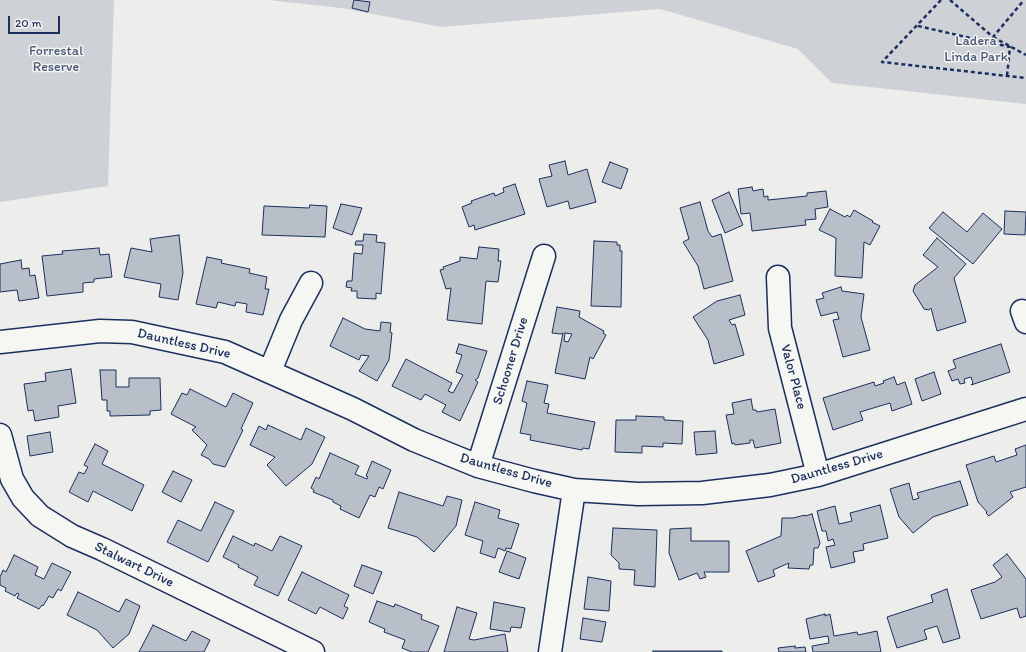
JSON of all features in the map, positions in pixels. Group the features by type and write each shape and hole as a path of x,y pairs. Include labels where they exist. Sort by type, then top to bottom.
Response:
{"street":[{"name":"Schooner Drive","path":"478,466 544,256"},
{"name":"Valor Place","path":"778,277 780,328 818,475"},
{"path":"270,371 291,320 311,283"},
{"name":"Dauntless Drive","path":"0,342 100,331 132,332 225,352 353,409 414,440 478,466 574,490 638,494 702,493 770,485 818,475 1026,409"},
{"name":"Stalwart Drive","path":"0,435 12,479 23,498 40,516 72,536 102,549 313,652"},
{"path":"550,652 574,490"}],"path":[{"path":"941,0 882,62 1026,78"},
{"path":"950,0 993,37 1026,55"},
{"path":"993,37 1024,0"},
{"path":"918,25 1010,47"},
{"path":"1007,76 1010,47"}],"green space":[{"name":"Forrestal Reserve","path":"0,0 114,0 108,186 0,202"},
{"name":"Ladera Linda Park","path":"268,0 1026,0 1026,104 832,83 798,49 660,9 442,27 341,8"}],"building":[{"path":"354,0 370,2 368,12 352,8"},
{"path":"565,161 568,175 587,169 596,202 570,209 568,201 547,207 539,179 552,176 549,165"},
{"path":"610,162 628,169 621,189 602,182"},
{"path":"515,184 525,214 475,230 474,225 469,227 462,207 472,203 471,201 494,193 495,196 504,192 503,188"},
{"path":"752,187 753,191 763,189 764,197 768,196 768,200 807,196 807,193 826,191 828,207 815,209 816,219 805,220 806,225 752,231 750,213 741,214 738,189"},
{"path":"729,192 743,225 725,233 712,200"},
{"path":"700,202 708,231 712,237 721,234 733,281 704,289 698,266 683,242 689,239 680,208"},
{"path":"341,204 362,208 352,235 333,228"},
{"path":"310,205 327,206 325,237 262,235 264,206 309,208"},
{"path":"830,209 845,217 847,215 850,217 854,210 880,226 870,245 864,242 862,278 835,276 836,238 819,230"},
{"path":"1005,211 1026,212 1025,235 1004,234"},
{"path":"943,212 967,232 983,213 1002,229 973,264 929,228"},
{"path":"364,234 377,235 376,242 385,243 381,294 376,293 376,299 357,298 357,291 351,291 352,288 346,287 347,281 352,281 354,253 362,254 363,245 355,245 356,241 363,241"},
{"path":"179,235 183,273 178,300 159,297 161,284 124,277 131,248 152,252 150,239"},
{"path":"937,238 966,264 954,278 966,322 937,331 931,308 929,310 924,309 913,291 915,285 938,267 923,255"},
{"path":"594,241 617,242 617,245 620,245 620,251 622,251 621,307 591,306"},
{"path":"479,247 499,249 498,261 501,261 498,282 486,281 482,324 447,320 451,288 446,289 440,270 444,269 443,267 460,261 460,257 477,259"},
{"path":"99,248 100,255 109,254 112,277 94,279 94,282 83,283 83,292 47,296 42,256 63,254 62,251"},
{"path":"207,257 222,260 221,263 250,269 249,273 267,277 265,289 269,289 263,315 246,312 247,304 236,302 235,306 218,302 216,308 196,304"},
{"path":"21,260 22,269 29,268 30,276 35,275 39,298 19,301 17,290 0,292 0,264"},
{"path":"841,287 842,291 864,294 861,317 870,350 843,357 833,320 839,319 837,312 821,316 816,300 824,298 822,293"},
{"path":"740,295 745,315 729,320 732,325 735,324 744,355 714,364 708,340 693,317 717,301"},
{"path":"557,307 580,311 579,317 604,331 603,333 606,335 593,359 590,357 585,379 555,373 563,333 552,333","holes":["565,333 572,334 568,342 564,341"]},
{"path":"343,318 365,329 380,331 381,322 391,323 390,332 392,333 389,360 377,381 359,371 369,356 361,355 359,360 330,346"},
{"path":"459,344 487,351 478,378 475,380 478,382 460,421 442,412 446,405 425,394 421,400 392,386 406,359 452,383 448,391 453,393 463,375 456,372 462,355 456,353"},
{"path":"1001,344 1010,372 971,385 973,383 971,377 964,379 965,383 960,384 958,379 952,381 948,371 956,368 953,360"},
{"path":"71,369 76,403 58,406 59,417 35,421 33,410 28,411 24,384 46,381 45,373"},
{"path":"100,370 116,370 116,387 129,387 129,378 160,378 161,410 150,411 150,415 110,416 110,411 107,411 107,400 102,400"},
{"path":"934,372 941,394 922,401 915,379"},
{"path":"894,377 897,385 905,382 912,404 892,411 890,403 860,412 863,420 833,430 823,398 874,382 875,386"},
{"path":"527,381 548,385 544,403 549,404 547,413 595,422 589,449 583,448 582,450 530,440 531,435 520,433 527,403 522,401"},
{"path":"190,389 226,407 233,393 253,403 241,429 243,430 225,467 213,464 209,459 201,455 207,445 192,430 196,427 171,414 182,393 187,395"},
{"path":"751,399 753,410 756,410 757,412 775,409 781,443 755,448 753,440 750,440 750,443 732,444 726,415 734,414 732,403"},
{"path":"636,416 664,417 664,420 683,421 682,444 663,443 663,447 642,446 642,453 615,452 616,420 636,420"},
{"path":"268,425 301,440 306,428 325,437 312,464 286,486 267,465 275,457 250,445 259,426 266,430"},
{"path":"715,431 717,453 696,455 694,432"},
{"path":"50,432 53,452 30,456 27,436"},
{"path":"95,444 108,451 102,464 144,485 132,511 93,491 88,502 69,492 79,472 84,474 88,467 84,465"},
{"path":"1026,445 1026,487 1010,492 1013,497 989,516 978,502 966,465 994,456 996,462 1017,455 1015,449"},
{"path":"330,453 359,466 355,474 367,479 368,477 366,476 372,461 391,470 383,489 379,487 375,497 370,495 359,518 340,509 341,506 333,502 333,500 313,492 314,490 311,488 316,477 319,479"},
{"path":"173,471 192,480 181,502 162,492"},
{"path":"960,481 968,505 933,517 913,533 899,517 890,489 909,483 913,500 919,498 917,493"},
{"path":"399,492 443,506 447,496 462,500 456,526 434,552 417,537 388,528"},
{"path":"215,502 234,511 208,562 167,542 178,520 201,531"},
{"path":"475,502 500,510 498,518 519,524 511,549 506,548 505,551 498,548 495,558 480,553 483,541 465,535"},
{"path":"880,505 888,538 863,544 864,550 853,552 855,562 831,568 826,547 835,545 833,539 828,541 826,531 822,531 817,511 835,506 839,524 852,521 850,513"},
{"path":"812,514 820,543 818,548 814,548 813,565 810,565 809,569 788,568 789,563 773,570 775,576 758,582 746,551 781,536 782,518 793,518"},
{"path":"613,528 657,530 655,587 634,585 635,570 619,569 619,563 611,555"},
{"path":"691,528 691,541 729,541 729,572 704,572 706,577 700,579 697,573 679,580 669,553 670,529"},
{"path":"233,536 254,546 255,543 272,551 280,536 302,546 278,596 254,585 258,577 238,567 239,565 223,557"},
{"path":"507,551 526,558 519,579 499,572"},
{"path":"1007,554 1026,579 1026,616 1020,618 1017,608 981,619 971,590 995,582 1002,577 993,565"},
{"path":"14,555 38,567 35,575 44,579 52,563 71,572 61,591 58,589 53,598 49,596 43,606 42,605 39,609 17,598 19,594 17,593 15,596 5,591 6,588 0,585 0,577 3,570 6,572"},
{"path":"362,565 382,572 373,594 354,586"},
{"path":"302,572 349,595 344,606 348,608 343,619 320,607 316,614 288,600"},
{"path":"588,577 611,581 609,611 584,609"},
{"path":"947,589 960,638 943,643 937,626 924,630 927,639 897,648 887,617 933,602 931,595"},
{"path":"78,592 119,612 126,599 140,606 129,634 113,648 97,630 67,615"},
{"path":"377,601 394,607 395,604 422,615 421,619 439,626 428,652 412,652 402,648 405,640 384,632 385,629 369,622"},
{"path":"494,602 525,608 521,628 511,627 510,632 490,629"},
{"path":"457,607 477,613 469,639 474,640 505,634 508,652 444,652"},
{"path":"825,614 825,616 830,614 834,636 857,632 858,635 877,631 881,652 813,652 812,646 829,643 828,636 810,639 806,619"},
{"path":"583,618 606,622 602,642 580,639"},
{"path":"153,625 186,641 192,631 210,640 204,652 139,652"},
{"path":"795,646 795,648 805,647 806,652 779,652 778,648"},
{"path":"722,651 722,652 653,652"}]}
